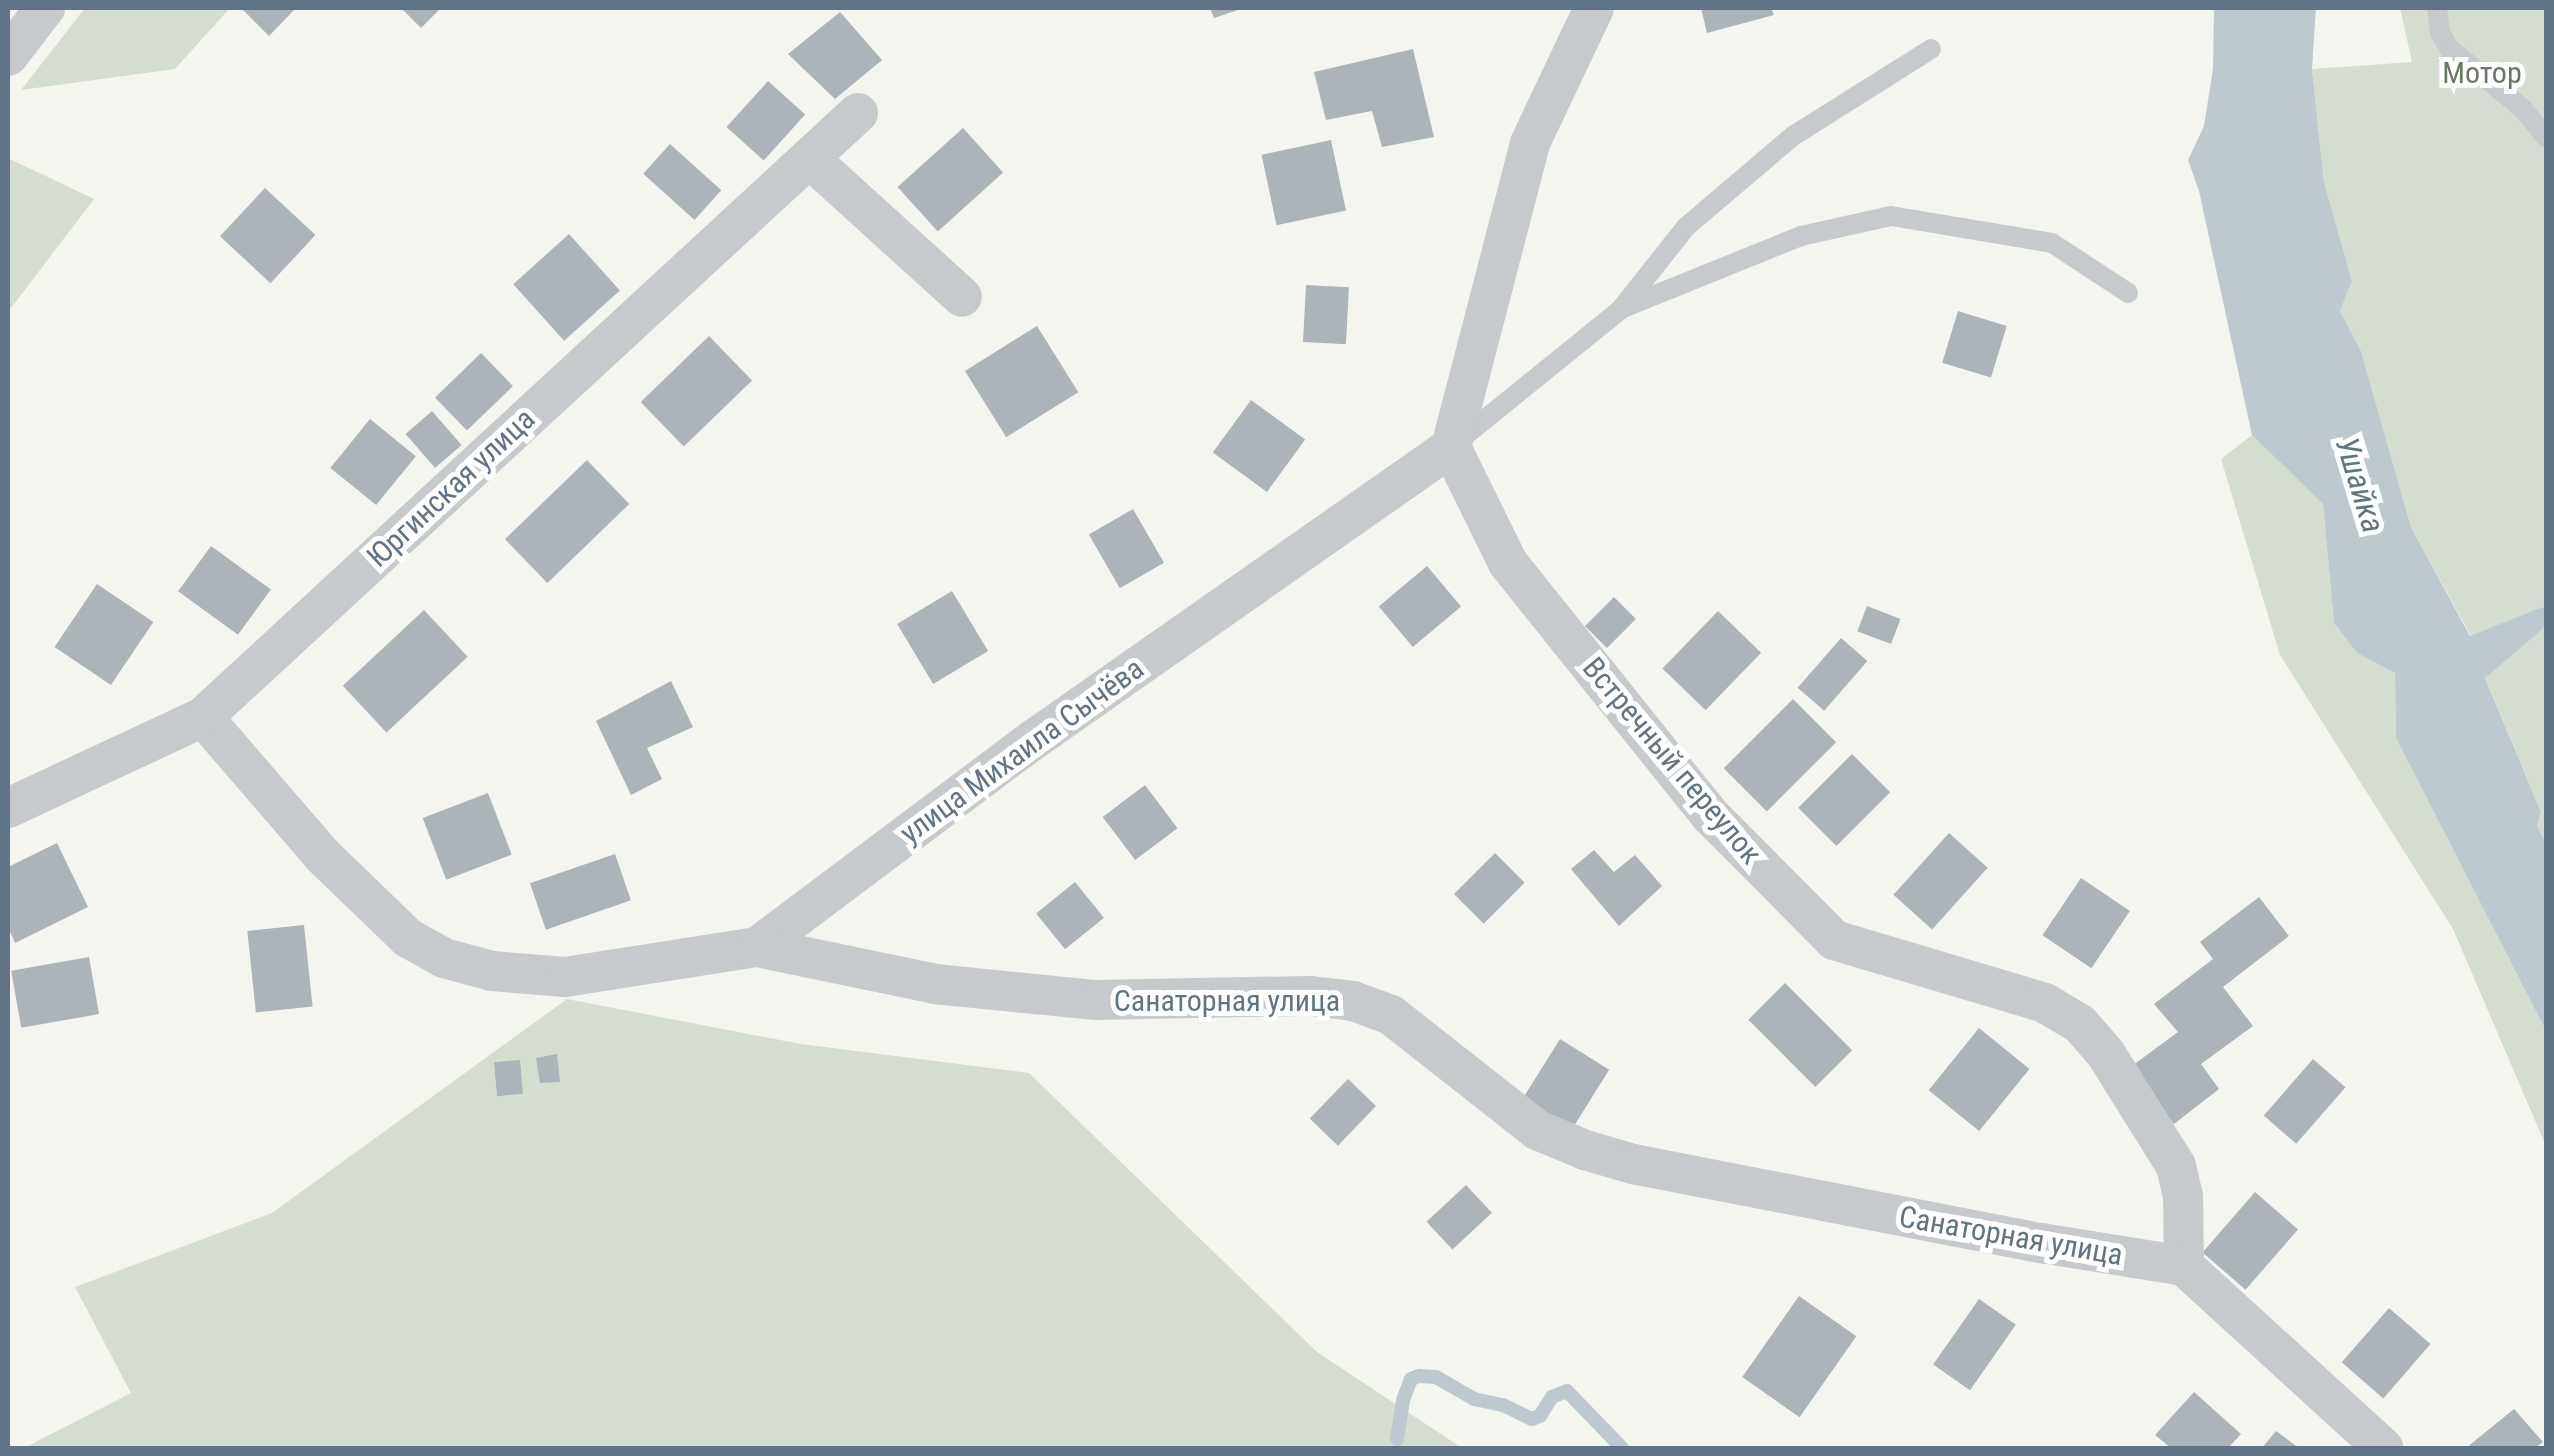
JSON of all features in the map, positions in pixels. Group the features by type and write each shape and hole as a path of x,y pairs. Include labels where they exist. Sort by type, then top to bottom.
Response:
{"street":[{"path":"8,56 45,8"},
{"path":"1452,447 1530,143 1594,8"},
{"name":"Юргинская улица","path":"8,808 204,717 858,113"},
{"path":"810,159 962,297"},
{"name":"улица Михаила Сычёва","path":"204,717 322,856 408,938 444,958 492,971 566,977 757,947 1033,740 1452,447"},
{"name":"Встречный переулок","path":"1452,447 1508,562 1712,816 1834,940 2045,1003 2080,1024 2106,1054 2176,1166 2183,1196 2184,1266"},
{"name":"Санаторная улица","path":"757,947 935,984 1096,1000 1311,996 1353,1001 1391,1015 1537,1130 1584,1150 1633,1164 2184,1266"},
{"path":"2184,1266 2383,1448"}],"lane":[{"path":"2437,8 2440,32 2450,48 2523,109 2546,136"},
{"path":"1452,447 1621,309 1686,226 1780,147 1931,50"},
{"path":"1621,309 1801,236 1891,216 2052,244 2128,292"}],"green space":[{"path":"85,8 230,8 175,69 21,90"},
{"name":"Мотор","path":"2400,8 2546,8 2546,609 2542,607 2471,636 2411,527 2361,351 2340,311 2352,281 2324,182 2312,69 2412,62"},
{"path":"8,158 94,199 8,312"},
{"path":"2252,435 2323,504 2334,623 2357,653 2395,673 2396,738 2546,1031 2546,1146 2453,929 2280,655 2221,459"},
{"path":"2546,626 2546,843 2537,826 2541,812 2485,677"},
{"path":"567,999 801,1044 1029,1073 1317,1352 1462,1448 24,1448 131,1393 75,1287 272,1213"}],"water":[{"name":"Ушайка","path":"2214,8 2316,8 2312,69 2324,182 2352,281 2340,311 2361,351 2411,527 2470,636 2542,607 2546,609 2546,626 2485,678 2541,812 2537,826 2546,843 2546,1031 2396,738 2395,673 2357,653 2334,623 2323,504 2252,435 2199,191 2188,160 2204,126 2213,69"}],"building":[{"path":"241,8 296,8 269,36"},
{"path":"401,8 441,8 421,28"},
{"path":"1210,8 1244,8 1214,18"},
{"path":"1701,8 1771,8 1774,15 1707,33"},
{"path":"840,12 882,60 835,99 788,54"},
{"path":"1413,49 1434,137 1382,147 1372,111 1326,120 1314,72"},
{"path":"768,81 805,114 764,161 727,127"},
{"path":"963,128 1003,173 938,231 898,187"},
{"path":"1331,140 1346,210 1277,225 1262,155"},
{"path":"670,144 721,190 695,220 643,174"},
{"path":"265,188 315,235 270,283 220,236"},
{"path":"569,234 620,290 564,341 513,284"},
{"path":"1306,285 1349,287 1346,344 1303,342"},
{"path":"1958,311 2007,326 1991,378 1942,363"},
{"path":"1037,326 1078,392 1006,437 965,371"},
{"path":"709,336 752,381 684,447 641,402"},
{"path":"481,353 513,386 467,431 435,397"},
{"path":"1251,400 1305,439 1267,492 1213,453"},
{"path":"432,411 462,445 435,468 406,434"},
{"path":"370,419 416,456 376,505 330,468"},
{"path":"587,460 629,504 547,583 505,539"},
{"path":"1133,509 1164,563 1120,588 1089,534"},
{"path":"211,546 271,589 238,635 178,591"},
{"path":"1427,566 1461,607 1413,647 1379,606"},
{"path":"97,584 153,622 111,685 55,647"},
{"path":"952,591 988,651 933,684 897,624"},
{"path":"1614,597 1636,619 1607,648 1585,626"},
{"path":"1867,606 1901,619 1891,644 1857,631"},
{"path":"424,610 468,657 386,733 343,686"},
{"path":"1718,611 1761,653 1706,710 1662,669"},
{"path":"1841,638 1867,661 1824,711 1798,688"},
{"path":"671,681 693,727 647,748 662,779 631,795 596,721"},
{"path":"1793,699 1836,742 1767,811 1724,768"},
{"path":"1852,754 1890,792 1836,846 1798,808"},
{"path":"1145,785 1177,828 1135,860 1103,817"},
{"path":"488,793 512,855 446,880 423,818"},
{"path":"1949,833 1988,868 1932,929 1893,895"},
{"path":"57,843 88,907 15,943 8,927 8,867"},
{"path":"1594,850 1614,872 1635,855 1662,886 1619,926 1571,869"},
{"path":"1495,853 1525,883 1484,924 1454,894"},
{"path":"615,854 631,900 546,930 530,883"},
{"path":"2081,878 2130,911 2091,968 2042,935"},
{"path":"1075,882 1104,918 1065,949 1036,913"},
{"path":"2259,897 2289,936 2223,987 2253,1026 2201,1064 2219,1089 2174,1124 2129,1068 2178,1032 2154,1004 2213,959 2200,942"},
{"path":"304,925 313,1007 256,1013 247,931"},
{"path":"89,957 99,1014 21,1028 11,971"},
{"path":"1785,983 1852,1050 1815,1087 1748,1020"},
{"path":"1979,1028 2030,1069 1979,1131 1929,1090"},
{"path":"1560,1039 1609,1070 1571,1131 1522,1100"},
{"path":"557,1054 560,1082 540,1083 536,1058"},
{"path":"2313,1059 2345,1087 2296,1144 2264,1116"},
{"path":"520,1060 523,1094 497,1096 494,1062"},
{"path":"1348,1079 1376,1106 1338,1146 1310,1119"},
{"path":"1466,1185 1492,1213 1452,1250 1427,1222"},
{"path":"2255,1192 2298,1229 2246,1290 2203,1252"},
{"path":"1799,1296 1856,1336 1800,1417 1742,1377"},
{"path":"1979,1299 2016,1325 1970,1390 1933,1365"},
{"path":"2389,1308 2431,1344 2383,1398 2342,1362"},
{"path":"2194,1392 2241,1434 2228,1448 2171,1448 2155,1435"},
{"path":"2514,1409 2543,1442 2535,1448 2466,1448"},
{"path":"2276,1431 2299,1448 2262,1448"}],"waterway":[{"path":"1397,1439 1403,1400 1411,1379 1419,1376 1436,1377 1474,1399 1503,1405 1532,1419 1540,1416 1552,1397 1567,1391 1622,1448"}]}
